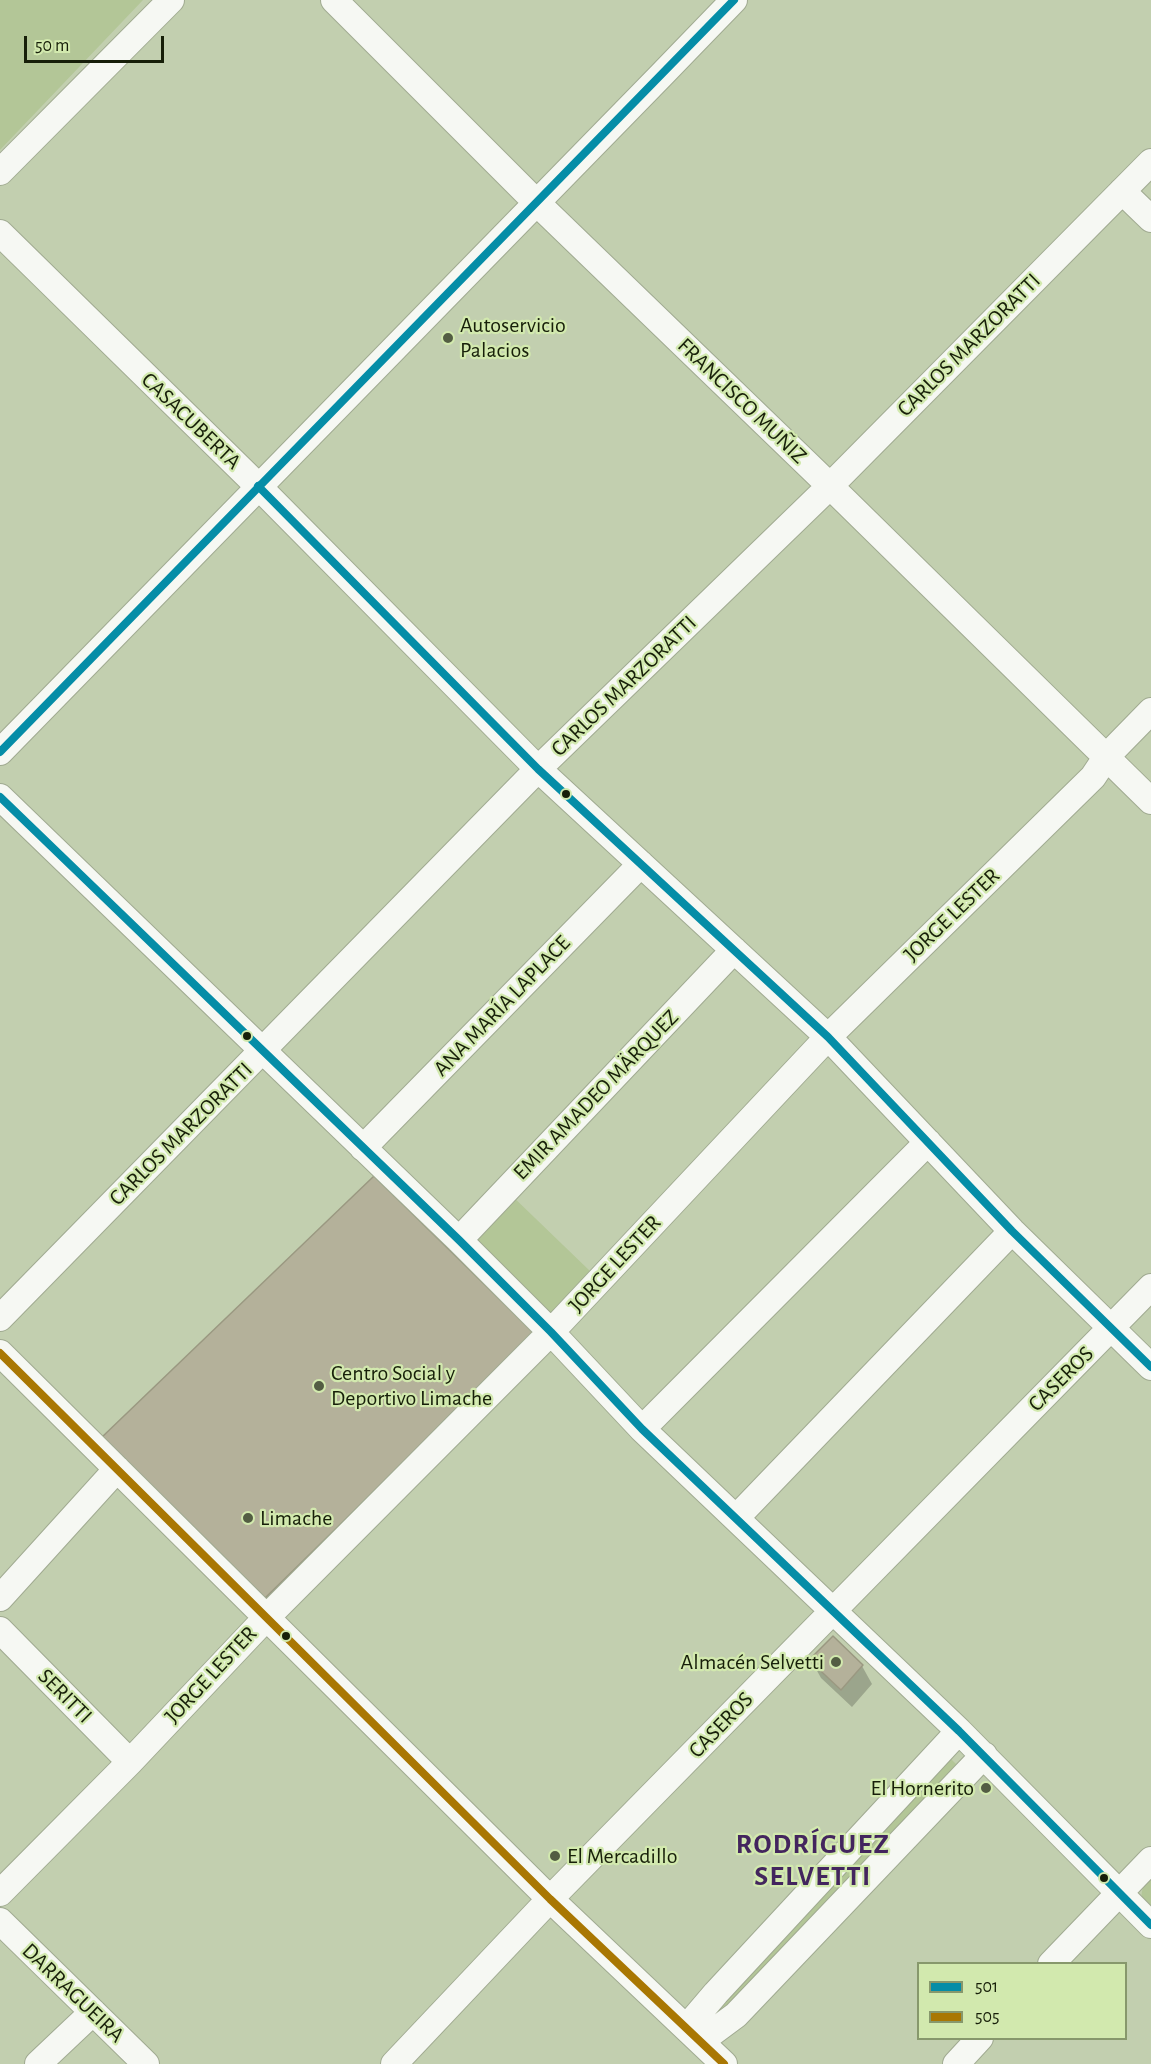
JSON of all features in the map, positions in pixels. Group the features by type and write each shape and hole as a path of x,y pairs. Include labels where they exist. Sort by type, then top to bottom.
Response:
{"street":[{"path":"0,172 171,0"},
{"name":"FRANCISCO MUÑIZ","path":"334,0 538,204 1151,801"},
{"path":"0,752 258,486 538,204 734,0"},
{"name":"CARLOS MARZORATTI","path":"0,1318 538,769 830,486 1151,162"},
{"path":"1122,191 1151,219"},
{"name":"CASACUBERTA","path":"0,233 258,486 538,769 828,1037 1012,1231 1151,1367"},
{"name":"JORGE LESTER","path":"0,1893 130,1762 266,1618 551,1332 828,1037 1094,777 1107,756 1151,711"},
{"path":"0,797 459,1240 551,1332 642,1429 984,1755 1151,1925"},
{"name":"ANA MARÍA LAPLACE","path":"363,1148 641,864"},
{"name":"EMIR AMADEO MÄRQUEZ","path":"459,1240 734,950"},
{"path":"642,1429 928,1142"},
{"path":"736,1518 1012,1231"},
{"name":"CASEROS","path":"394,2064 550,1899 1151,1287"},
{"path":"0,1353 550,1899 724,2064"},
{"path":"0,1598 117,1469"},
{"name":"SERITTI","path":"0,1630 130,1762"},
{"path":"694,2034 724,1984 959,1731"},
{"path":"694,2034 735,2015 984,1755"},
{"path":"1053,1962 1151,1860"},
{"name":"DARRAGUEIRA","path":"0,1921 146,2064"},
{"path":"38,2064 93,2012"},
{"path":"956,2064 978,2040"}],"green space":[{"path":"0,0 143,0 0,150"},
{"path":"507,1191 591,1272 551,1313 467,1232"},
{"path":"951,1759 959,1767 719,2018 710,2010"},
{"path":"1151,1877 1151,1911 1142,1898 1142,1890"}],"building":[{"name":"Centro Social y Deportivo Limache","path":"374,1176 535,1334 264,1599 101,1438"},
{"name":"Almacén Selvetti","path":"833,1636 863,1665 841,1690 809,1660"}],"transit line":[{"name":"501","path":"0,752 734,0"},
{"name":"501","path":"258,486 538,769 828,1037 1012,1231 1151,1367"},
{"name":"501","path":"0,797 459,1240 551,1332 642,1429 959,1731 1151,1925"},
{"name":"505","path":"0,1353 550,1899 724,2064"}],"place":[{"name":"Autoservicio Palacios","path":"448,338"},
{"name":"Centro Social y Deportivo Limache","path":"319,1386"},
{"name":"Limache","path":"248,1518"},
{"name":"Almacén Selvetti","path":"836,1662"},
{"name":"El Hornerito","path":"986,1788"},
{"name":"El Mercadillo","path":"555,1856"}],"district":[{"name":"RODRÍGUEZ SELVETTI","path":"813,1861"}]}
